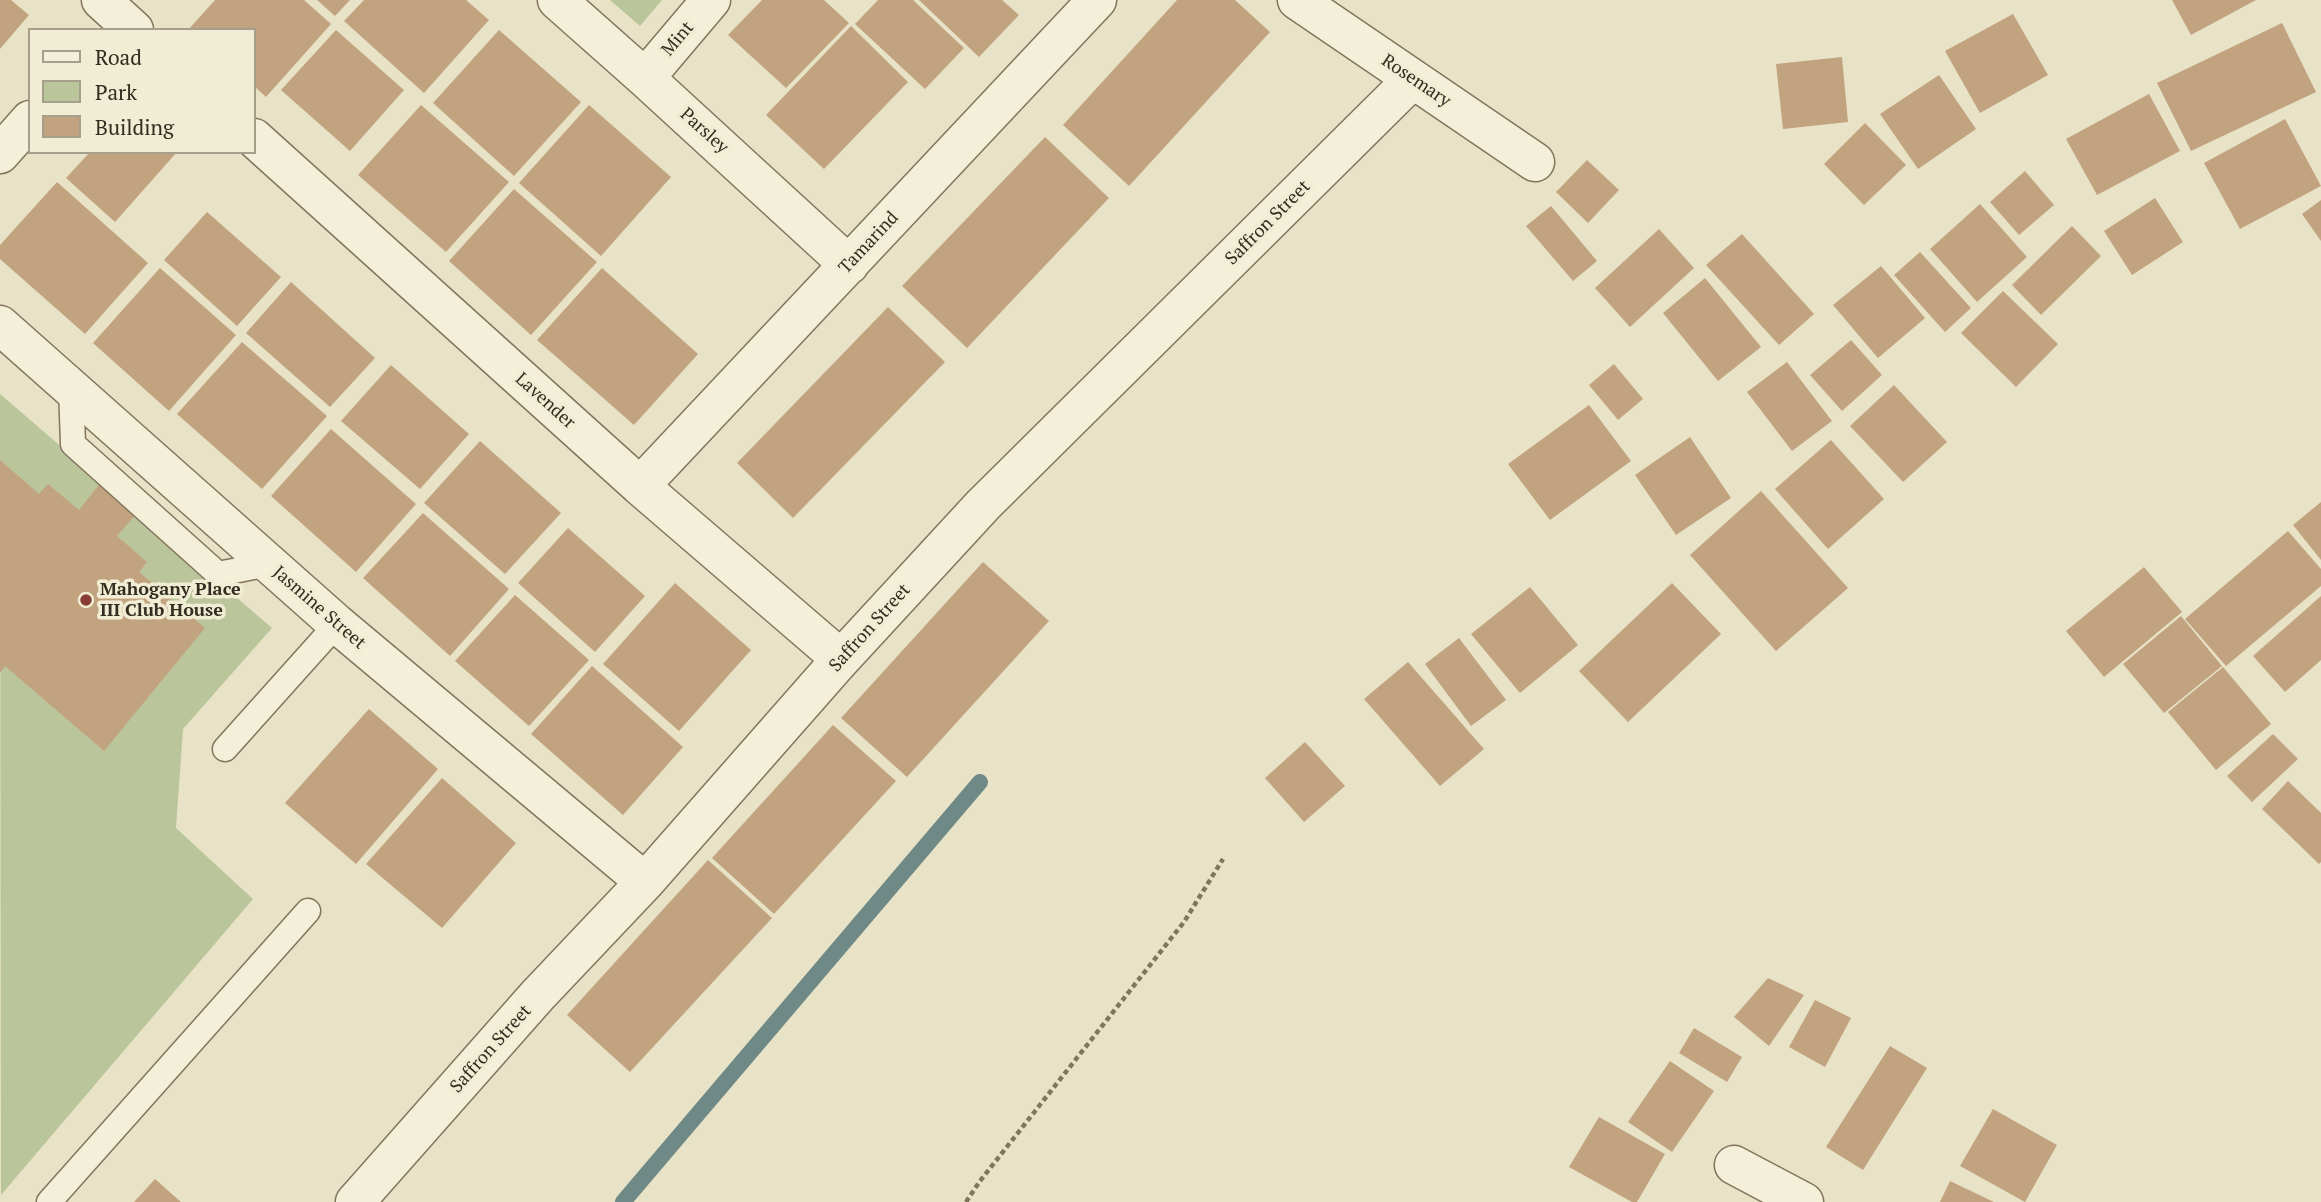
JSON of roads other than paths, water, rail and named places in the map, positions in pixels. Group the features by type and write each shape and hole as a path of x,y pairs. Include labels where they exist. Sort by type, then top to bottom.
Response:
{"street":[{"name":"Parsley","path":"557,0 849,265"},
{"name":"Mint","path":"645,78 711,0"},
{"name":"Tamarind","path":"640,486 1097,0"},
{"name":"Rosemary","path":"1297,0 1535,162"},
{"name":"Saffron Street","path":"355,1202 537,996 645,882 841,659 983,505 1413,79"},
{"path":"0,155 28,122"},
{"name":"Lavender","path":"256,140 640,486 841,659"},
{"name":"Jasmine Street","path":"0,325 337,625 645,882"},
{"path":"1734,1165 1804,1202"}],"lane":[{"path":"225,750 337,625"},
{"path":"49,1202 307,911"}],"waterway":[{"path":"623,1202 980,782"}],"place":[{"name":"Mahogany Place III Club House","path":"86,600"}]}
